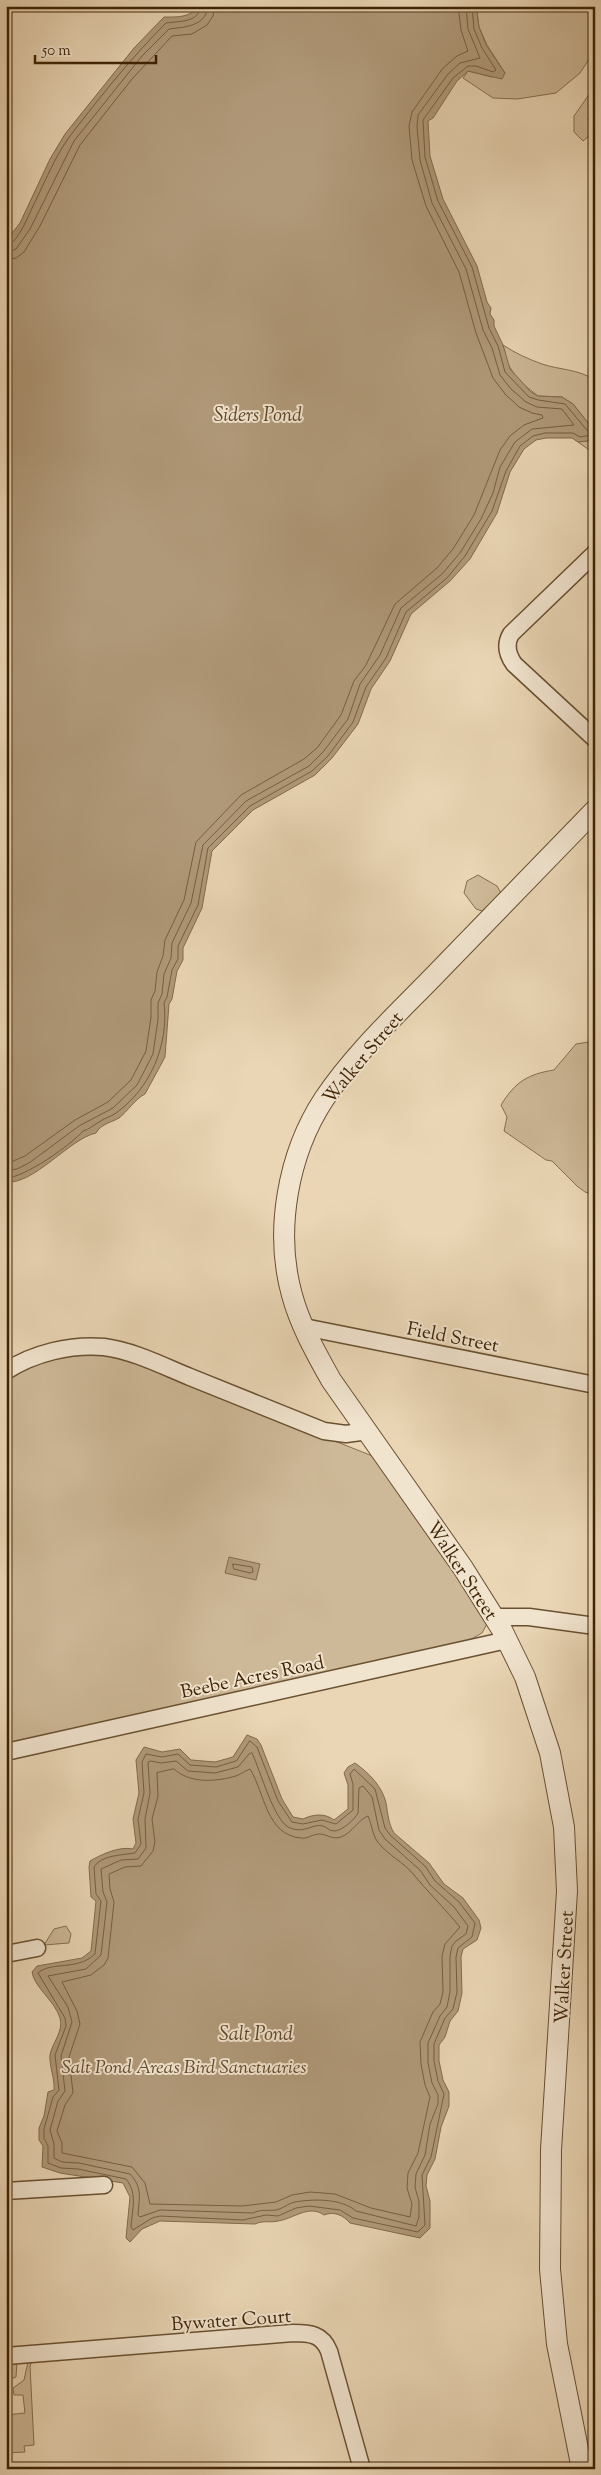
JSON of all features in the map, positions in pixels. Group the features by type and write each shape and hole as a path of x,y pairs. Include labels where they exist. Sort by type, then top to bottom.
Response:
{"street":[{"path":"595,552 511,634 508,646 508,655 514,664 595,739"},
{"name":"Walker Street","path":"582,2469 557,2344 550,2269 551,2150 566,1916 566,1854 558,1789 550,1753 525,1678 494,1617 463,1568 331,1380 304,1327 290,1287 286,1260 285,1218 297,1156 318,1110 338,1081 372,1041 595,810"},
{"name":"Field Street","path":"304,1327 595,1385"},
{"path":"6,1371 33,1357 53,1352 89,1346 110,1348 140,1356 324,1431 346,1434 368,1432"},
{"path":"494,1617 529,1617 595,1626"},
{"name":"Beebe Acres Road","path":"6,1752 507,1640"},
{"path":"6,1954 37,1948"},
{"path":"6,2191 104,2185"},
{"name":"Bywater Court","path":"6,2356 314,2334 323,2340 330,2351 362,2469"}],"shaded area":[{"path":"476,6 595,6 595,50 580,73 556,93 517,99 493,98 463,78 468,71 492,77 505,73 487,45 479,27"},
{"path":"595,86 595,110 588,120 595,126 595,131 583,141 574,132 574,116"},
{"path":"503,345 537,362 589,376 595,380 595,432 573,404 562,397 538,396 519,381 507,363"},
{"path":"595,440 595,454 578,442"},
{"path":"478,875 497,886 501,893 485,912 476,909 464,893 467,881"},
{"path":"595,1041 595,1195 585,1192 552,1161 546,1160 504,1131 507,1117 501,1105 512,1090 523,1080 554,1070 576,1044"},
{"path":"107,1354 141,1364 375,1457 424,1522 487,1624 482,1633 466,1642 6,1745 6,1381 30,1367 55,1359 80,1355"},
{"path":"66,1926 71,1934 69,1943 44,1945 54,1929"},
{"path":"32,2361 30,2366 34,2445 24,2446 25,2452 6,2453 6,2415 25,2413 23,2395 14,2395 13,2388 24,2380 28,2362"},
{"path":"17,2362 16,2377 6,2381 6,2363"}],"water":[{"name":"Siders Pond","path":"198,6 476,6 479,27 486,45 505,73 502,79 468,71 457,81 433,118 428,121 430,156 443,199 477,266 487,302 491,308 490,314 494,320 494,326 503,345 510,369 531,392 538,396 562,397 573,404 594,430 595,440 578,442 572,438 546,438 536,440 524,449 510,472 497,513 470,559 450,581 411,614 390,661 371,689 358,724 332,758 315,775 253,810 212,851 202,908 183,948 183,960 177,971 172,999 169,1004 165,1057 145,1094 119,1118 74,1144 40,1169 17,1181 6,1182 6,249 9,237 20,223 50,159 65,134 134,48 164,17 187,15"},
{"path":"229,1557 260,1564 256,1580 225,1573"},
{"name":"Salt Pond","path":"247,1735 257,1739 261,1745 282,1799 293,1817 303,1819 319,1815 327,1816 334,1820 348,1809 348,1785 344,1773 348,1767 355,1763 374,1780 381,1791 386,1803 389,1822 394,1833 429,1863 444,1884 463,1898 479,1920 481,1928 477,1940 463,1949 461,1957 462,1993 458,2011 450,2021 445,2037 439,2045 439,2061 443,2080 449,2092 449,2106 441,2127 435,2159 427,2175 426,2186 430,2201 430,2228 420,2238 350,2223 338,2214 324,2215 313,2211 301,2213 284,2220 255,2224 160,2221 142,2229 130,2242 126,2238 130,2197 123,2183 60,2173 42,2167 43,2146 39,2140 39,2128 44,2116 48,2092 54,2090 50,2055 61,2023 54,2006 37,1983 32,1972 37,1966 82,1958 91,1951 96,1901 91,1897 90,1861 105,1853 128,1848 133,1849 136,1843 133,1819 139,1793 136,1760 144,1747 162,1752 180,1749 191,1760 215,1762 233,1757"}],"park label":[{"name":"Salt Pond Areas Bird Sanctuaries","path":"184,2066"}]}
